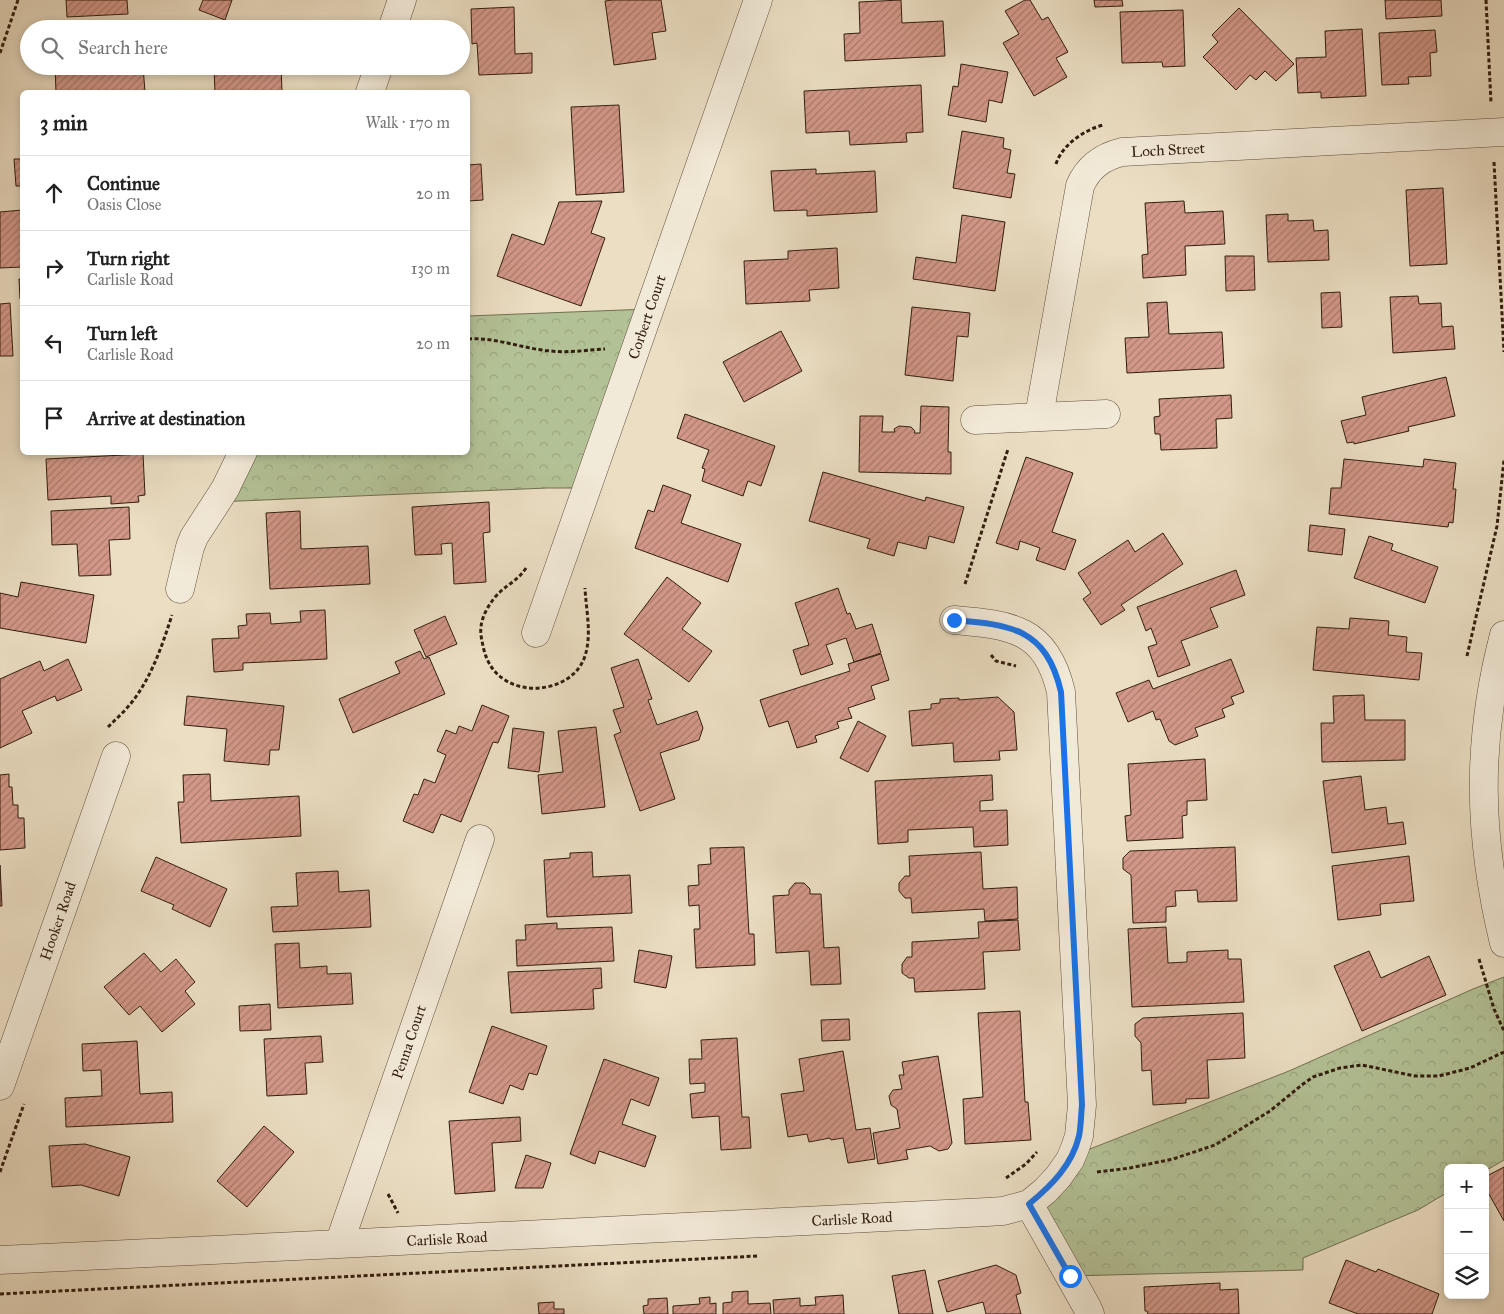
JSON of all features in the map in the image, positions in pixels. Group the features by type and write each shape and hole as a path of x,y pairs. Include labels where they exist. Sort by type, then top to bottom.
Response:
{"street":[{"path":"395,20 402,0"},
{"name":"Corbert Court","path":"536,633 758,0"},
{"path":"371,90 376,75"},
{"name":"Loch Street","path":"1039,416 1080,186 1084,176 1099,161 1122,152 1497,133"},
{"path":"974,420 1106,414"},
{"path":"180,589 190,547 196,532 225,489 242,455"},
{"name":"Carlisle Road","path":"0,1260 987,1212 1029,1204 1052,1184 1070,1160 1079,1136 1082,1105 1061,692 1051,661 1035,641 1006,626 954,620"},
{"path":"1504,635 1489,702 1483,777 1487,850 1504,943"},
{"name":"Hooker Road","path":"0,1086 116,756"},
{"name":"Penna Court","path":"339,1244 480,839"},
{"path":"1029,1204 1090,1314"}],"path":[{"path":"0,53 18,0"},
{"path":"1486,0 1497,133 1504,352"},
{"path":"470,339 482,338 550,352 605,349"},
{"path":"965,584 1009,443"},
{"path":"106,729 132,703 149,674 160,652 180,589"},
{"path":"988,648 996,662 1017,667"},
{"path":"1089,1170 1107,1171 1130,1168 1173,1159 1215,1145 1270,1111 1314,1077 1340,1068 1362,1065 1415,1076 1438,1076 1470,1068 1504,1052"},
{"path":"1001,1180 1026,1164 1042,1145"},
{"path":"391,1214 398,1213"},
{"path":"0,1294 758,1256"}],"green space":[{"path":"649,309 587,488 547,488 216,502 242,455 470,455 470,316"},
{"path":"1504,977 1504,1160 1489,1169 1489,1164 1444,1164 1444,1194 1418,1210 1303,1258 1303,1270 1070,1276 1029,1204 1072,1156 1289,1071"}],"building":[{"path":"66,0 127,0 128,14 67,17"},
{"path":"203,0 232,0 225,20 199,10"},
{"path":"661,0 666,31 652,33 656,59 614,65 605,1"},
{"path":"901,0 902,23 943,21 945,56 845,61 844,34 860,33 859,2"},
{"path":"1025,0 1030,0 1042,20 1048,17 1068,52 1056,58 1067,77 1034,96 1003,43 1019,34 1005,11"},
{"path":"1094,0 1122,0 1123,6 1095,7"},
{"path":"1385,0 1441,0 1442,16 1386,19"},
{"path":"514,7 515,54 532,53 532,73 479,75 477,43 472,44 471,9"},
{"path":"1239,8 1294,64 1276,81 1265,71 1256,80 1250,75 1236,90 1203,57 1218,42 1212,35"},
{"path":"1183,10 1185,66 1163,67 1162,62 1122,63 1120,12"},
{"path":"1362,29 1366,96 1321,98 1321,92 1298,93 1296,58 1326,57 1325,31"},
{"path":"1435,30 1437,52 1430,53 1431,76 1408,77 1409,84 1382,85 1379,33"},
{"path":"961,64 1008,72 1002,103 989,100 986,122 948,115 953,86 958,87"},
{"path":"55,75 144,75 145,90 56,90"},
{"path":"214,75 281,75 282,90 215,90"},
{"path":"921,85 923,132 906,133 907,142 850,145 849,131 806,133 804,91"},
{"path":"619,105 624,192 576,195 571,107"},
{"path":"962,131 1004,138 1003,148 1011,150 1007,173 1015,174 1011,198 953,188"},
{"path":"14,159 20,159 20,186 16,186"},
{"path":"481,164 483,200 470,201 470,165"},
{"path":"816,169 816,174 875,171 877,212 807,216 807,210 774,211 771,171"},
{"path":"1443,188 1447,264 1410,266 1406,190"},
{"path":"602,201 591,233 605,238 581,306 497,276 512,234 544,245 559,202"},
{"path":"1184,201 1185,213 1223,211 1225,244 1185,246 1186,275 1143,278 1142,255 1148,254 1145,203"},
{"path":"20,210 20,267 0,268 0,212"},
{"path":"1288,214 1288,221 1313,220 1314,231 1328,230 1329,260 1268,262 1266,215"},
{"path":"962,215 1005,222 995,291 913,279 916,257 956,263"},
{"path":"837,248 839,288 809,290 810,301 746,304 744,261 788,259 788,251"},
{"path":"1225,256 1254,256 1255,290 1226,291"},
{"path":"1340,292 1342,327 1322,328 1321,293"},
{"path":"1418,296 1419,304 1441,303 1442,327 1453,326 1455,349 1393,353 1390,297"},
{"path":"1167,302 1169,334 1222,332 1224,368 1127,373 1125,338 1149,337 1147,303"},
{"path":"10,303 13,356 0,356 0,304"},
{"path":"912,307 970,313 968,337 957,336 953,381 905,375"},
{"path":"781,331 802,371 744,402 723,362"},
{"path":"1446,377 1455,416 1408,427 1409,431 1354,444 1354,442 1347,443 1341,421 1366,415 1362,397"},
{"path":"1231,395 1232,418 1216,419 1217,448 1161,450 1160,434 1155,434 1154,417 1160,416 1159,399"},
{"path":"921,406 949,407 948,452 951,452 951,474 859,472 860,416 883,416 882,432 895,432 894,429 899,426 911,427 915,431 914,433 920,433"},
{"path":"685,414 775,446 761,486 748,481 743,496 702,481 705,469 702,468 709,450 677,438"},
{"path":"143,455 145,495 138,496 139,502 111,504 111,496 48,500 46,459"},
{"path":"1026,457 1073,473 1052,532 1076,540 1065,570 1036,560 1040,548 1020,541 1018,550 996,543"},
{"path":"1344,459 1423,467 1424,459 1456,463 1453,489 1456,489 1453,523 1449,522 1448,527 1329,514 1331,488 1341,488"},
{"path":"823,472 925,501 926,497 964,507 954,543 929,536 926,549 898,542 894,556 867,548 870,539 809,521"},
{"path":"663,485 691,495 681,523 741,544 728,582 635,548 648,510 654,512"},
{"path":"489,502 490,532 483,533 486,582 454,584 452,543 441,544 442,554 415,555 412,507"},
{"path":"129,507 130,539 109,540 111,575 79,576 77,544 52,545 51,511"},
{"path":"300,511 301,549 368,546 370,584 270,589 266,513"},
{"path":"1310,525 1345,529 1342,555 1308,551"},
{"path":"1163,533 1183,564 1121,605 1125,610 1101,625 1083,599 1091,593 1078,573 1128,540 1135,552"},
{"path":"1369,536 1393,544 1391,550 1438,567 1425,603 1354,578"},
{"path":"1236,570 1245,595 1210,608 1218,627 1181,641 1190,665 1158,677 1148,647 1157,644 1151,628 1146,631 1137,607"},
{"path":"667,577 701,603 682,629 712,651 689,682 624,634"},
{"path":"21,582 94,595 86,643 0,628 0,593 18,597"},
{"path":"838,588 847,614 850,613 856,629 872,624 881,653 854,662 846,638 826,645 833,664 801,675 793,650 809,645 795,603"},
{"path":"325,610 327,659 243,663 243,670 214,672 212,639 239,638 238,626 247,625 246,614 270,613 271,624 301,622 300,611"},
{"path":"445,616 457,644 426,657 414,630"},
{"path":"1350,618 1389,621 1388,635 1407,637 1406,652 1422,653 1419,680 1313,670 1317,627 1349,629"},
{"path":"420,651 424,659 429,657 445,694 353,733 339,699 400,673 395,662"},
{"path":"881,654 889,680 871,686 875,699 848,708 852,718 837,722 839,728 815,736 817,742 797,748 788,721 769,727 760,700 850,671 848,664"},
{"path":"68,659 82,690 57,701 55,696 22,711 32,733 0,748 0,679 40,661 44,671"},
{"path":"638,659 652,699 648,700 657,725 697,711 703,728 699,740 660,753 675,799 640,811 614,735 621,732 613,710 624,707 611,668"},
{"path":"1231,659 1244,692 1231,697 1234,704 1222,709 1225,717 1195,728 1198,736 1175,745 1169,741 1160,719 1156,720 1153,711 1128,722 1116,693 1149,680 1153,689"},
{"path":"1364,695 1365,720 1405,720 1405,760 1322,762 1321,723 1334,723 1333,696"},
{"path":"187,696 284,706 279,750 270,750 269,765 224,761 227,729 184,725"},
{"path":"998,697 1014,712 1017,750 999,751 1000,760 954,762 953,743 912,746 909,711 931,709 931,704 940,703 940,699 959,698 959,700"},
{"path":"482,705 509,716 498,743 493,742 461,822 441,814 433,833 403,821 414,794 418,795 424,779 435,783 446,755 437,751 446,730 456,734 459,726 472,731"},
{"path":"858,721 886,736 868,772 840,758"},
{"path":"596,727 605,807 542,814 538,775 563,772 558,731"},
{"path":"513,728 544,732 539,772 508,768"},
{"path":"1205,759 1207,800 1187,801 1187,815 1182,816 1183,838 1127,841 1125,816 1131,815 1128,764"},
{"path":"9,774 9,787 12,787 13,805 18,805 18,818 24,818 25,848 0,850 0,775"},
{"path":"210,774 211,801 299,796 301,836 181,843 178,802 184,802 183,775"},
{"path":"992,775 993,800 980,801 980,811 1007,810 1008,845 974,847 973,827 908,830 908,842 878,844 875,781"},
{"path":"1361,776 1365,810 1386,807 1388,824 1403,822 1406,844 1332,853 1323,781"},
{"path":"744,847 749,934 754,934 755,965 696,968 694,929 700,929 699,905 689,906 688,886 699,885 698,865 711,864 710,848"},
{"path":"1235,847 1237,901 1198,902 1197,890 1175,891 1176,906 1166,907 1166,922 1133,923 1131,875 1123,869 1123,858 1130,851"},
{"path":"592,852 593,877 630,875 632,913 547,917 544,860 570,858 570,853"},
{"path":"981,852 983,889 1017,887 1018,919 985,921 984,909 912,913 911,898 905,898 899,891 899,883 905,876 910,876 909,856"},
{"path":"1409,856 1414,901 1380,904 1381,915 1338,920 1332,866"},
{"path":"156,857 227,889 210,927 172,909 174,905 141,891"},
{"path":"0,865 2,906 0,906"},
{"path":"338,871 339,892 369,890 371,927 273,932 271,907 298,906 296,873"},
{"path":"795,883 804,883 810,889 810,894 821,894 824,948 839,947 841,984 811,985 809,951 776,953 773,896 789,895 789,890"},
{"path":"1018,920 1020,950 983,952 985,989 915,992 914,978 909,978 902,973 902,964 907,957 912,957 912,942 979,938 978,922"},
{"path":"557,923 557,929 612,927 614,961 517,966 516,940 526,940 525,925"},
{"path":"1166,927 1168,963 1187,962 1187,952 1228,950 1228,959 1241,959 1244,1002 1132,1007 1128,929"},
{"path":"299,943 300,968 327,966 327,974 351,973 353,1004 278,1008 275,944"},
{"path":"639,950 672,956 666,988 634,982"},
{"path":"1369,951 1381,978 1429,956 1446,995 1362,1031 1334,966"},
{"path":"144,953 161,972 176,959 195,982 185,991 195,1004 162,1032 140,1006 129,1015 104,987"},
{"path":"601,968 602,988 593,989 594,1009 511,1013 508,972"},
{"path":"270,1004 271,1030 240,1031 239,1006"},
{"path":"1020,1011 1025,1102 1028,1102 1031,1140 965,1144 963,1099 983,1097 978,1013"},
{"path":"1243,1013 1245,1058 1207,1060 1209,1098 1186,1099 1186,1103 1153,1105 1151,1070 1142,1071 1141,1043 1135,1036 1135,1024 1143,1018"},
{"path":"849,1019 850,1040 822,1041 821,1020"},
{"path":"492,1026 547,1046 537,1075 529,1073 523,1090 510,1085 503,1104 469,1092"},
{"path":"321,1036 323,1062 305,1063 307,1094 267,1096 264,1039"},
{"path":"737,1038 742,1117 749,1117 751,1148 721,1150 719,1116 692,1118 690,1094 705,1092 705,1083 690,1084 689,1059 702,1059 701,1040"},
{"path":"137,1041 140,1094 172,1092 173,1122 66,1127 65,1098 102,1096 101,1070 83,1071 82,1044"},
{"path":"843,1051 856,1130 870,1128 875,1159 848,1163 843,1138 831,1140 830,1138 809,1142 807,1134 788,1137 781,1094 804,1091 799,1059"},
{"path":"938,1056 952,1143 948,1149 939,1151 930,1146 906,1150 908,1159 878,1164 873,1133 900,1128 897,1109 891,1105 889,1096 893,1090 902,1089 899,1075 904,1075 902,1062"},
{"path":"604,1059 659,1078 649,1106 631,1099 622,1124 656,1136 645,1167 599,1151 595,1164 570,1154"},
{"path":"520,1117 521,1141 492,1143 495,1191 455,1194 449,1121"},
{"path":"264,1126 294,1152 247,1207 217,1181"},
{"path":"85,1144 130,1157 119,1196 81,1185 52,1187 49,1146"},
{"path":"526,1155 551,1163 543,1188 515,1188"},
{"path":"1504,1167 1504,1221 1489,1194 1489,1175"},
{"path":"1346,1260 1376,1272 1378,1269 1439,1294 1432,1314 1358,1314 1329,1303"},
{"path":"996,1265 1016,1275 1021,1293 1016,1295 1021,1314 986,1314 983,1302 947,1312 938,1281"},
{"path":"925,1270 933,1314 899,1314 892,1276"},
{"path":"1220,1283 1220,1290 1238,1289 1239,1314 1148,1314 1145,1311 1144,1287"},
{"path":"748,1291 748,1304 770,1303 771,1314 723,1314 723,1303 732,1302 732,1292"},
{"path":"843,1295 844,1314 774,1314 773,1300 800,1298 800,1306 816,1305 815,1297"},
{"path":"710,1297 710,1304 716,1303 716,1314 673,1314 673,1306 700,1304 699,1298"},
{"path":"667,1298 668,1314 644,1314 643,1306 648,1305 648,1299"},
{"path":"554,1302 554,1309 564,1309 564,1314 539,1314 538,1303"}],"route":[{"path":"954,620 1006,626 1035,641 1051,661 1061,692 1082,1106 1079,1136 1070,1160 1045,1191 1029,1204 1070,1276"}]}
